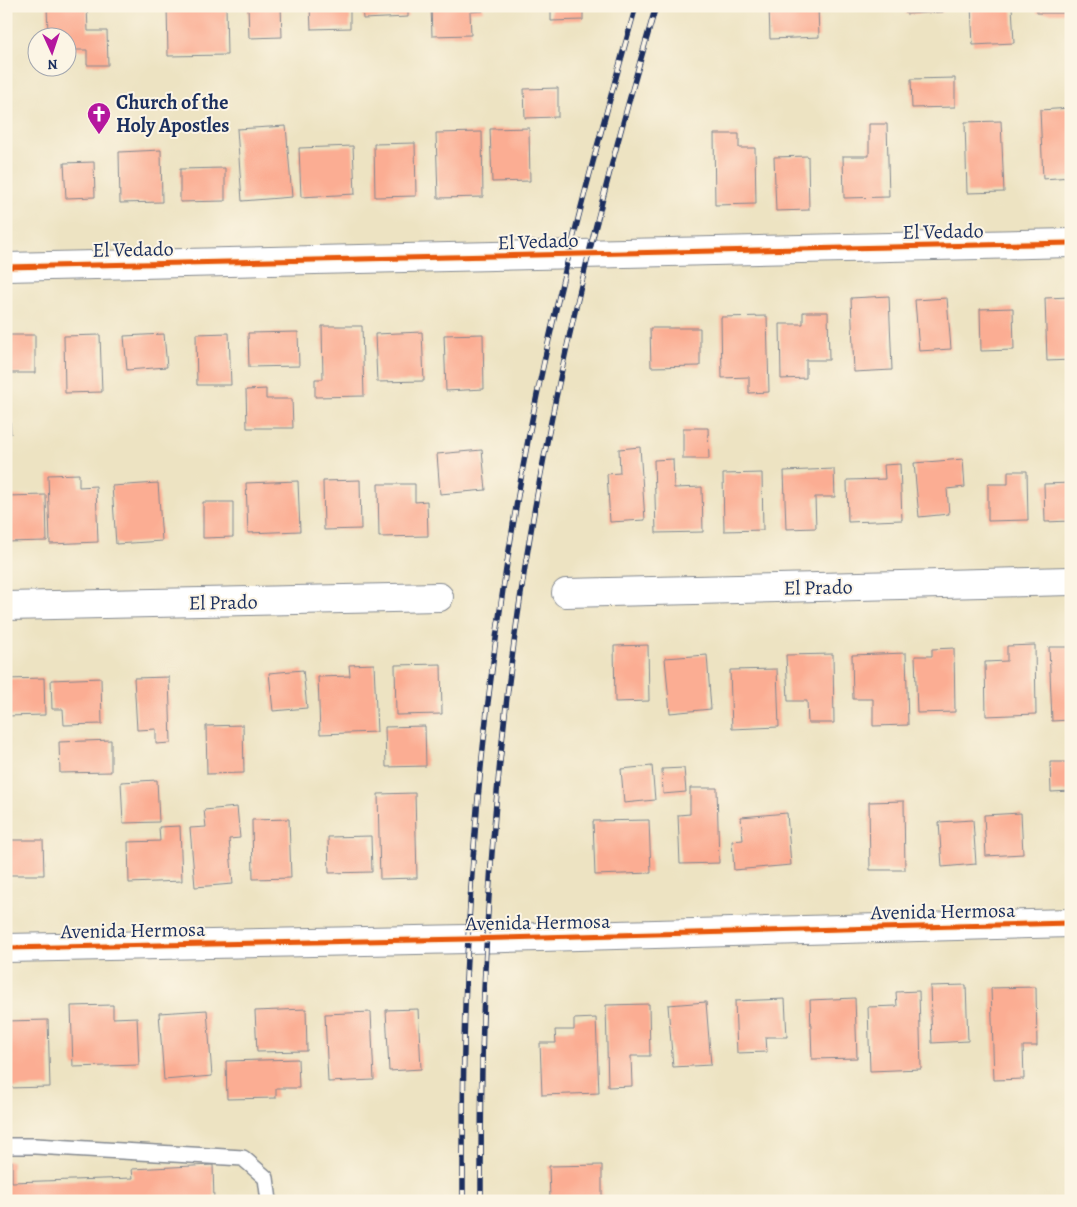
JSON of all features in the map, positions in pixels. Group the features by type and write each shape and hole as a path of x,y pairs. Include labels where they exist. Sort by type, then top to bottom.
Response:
{"street":[{"name":"El Vedado","path":"6,267 1071,243"},
{"name":"El Prado","path":"566,593 1071,581"},
{"name":"El Prado","path":"6,606 439,597"},
{"name":"Avenida Hermosa","path":"6,948 458,939 1071,923"}],"lane":[{"path":"6,1146 243,1158 266,1178 269,1201"}],"building":[{"path":"47,6 87,6 88,31 107,31 108,65 87,65 87,50 78,50 78,28 48,28"},
{"path":"167,6 226,6 227,55 168,56"},
{"path":"248,6 281,6 282,37 249,38"},
{"path":"310,6 350,6 350,28 311,29"},
{"path":"362,6 408,6 408,17 363,19"},
{"path":"431,6 483,6 483,11 470,12 471,35 432,36"},
{"path":"551,6 583,6 583,20 551,21"},
{"path":"769,6 818,6 819,37 770,39"},
{"path":"905,6 943,6 943,12 906,14"},
{"path":"971,6 1012,6 1014,43 973,45"},
{"path":"1037,6 1071,6 1071,13 1037,13"},
{"path":"955,78 955,107 912,108 911,79"},
{"path":"558,88 558,117 525,118 524,89"},
{"path":"1071,108 1071,177 1043,179 1040,110"},
{"path":"1001,121 1004,192 967,193 965,122"},
{"path":"869,124 887,124 889,197 844,198 843,156 869,156"},
{"path":"286,126 292,197 242,201 237,129"},
{"path":"529,128 530,181 492,182 490,129"},
{"path":"482,132 483,197 438,198 436,133"},
{"path":"714,134 739,134 739,148 755,148 756,204 715,205"},
{"path":"415,143 416,196 375,197 374,144"},
{"path":"353,146 355,194 301,197 299,148"},
{"path":"161,150 162,202 120,203 119,152"},
{"path":"808,156 809,210 776,211 774,157"},
{"path":"94,162 95,197 66,198 64,163"},
{"path":"225,168 225,201 180,202 180,169"},
{"path":"889,296 892,370 854,372 851,298"},
{"path":"1071,297 1071,360 1047,361 1045,298"},
{"path":"947,298 951,349 919,351 915,300"},
{"path":"1013,308 1014,350 981,351 980,309"},
{"path":"803,312 828,312 829,360 806,360 806,378 781,379 780,324 803,324"},
{"path":"767,316 769,392 749,393 749,377 722,378 721,317"},
{"path":"322,326 362,326 364,396 315,397 315,379 323,379"},
{"path":"650,328 700,328 700,366 651,367"},
{"path":"298,332 299,366 249,367 248,333"},
{"path":"422,332 424,381 377,382 375,334"},
{"path":"229,333 231,385 197,385 196,334"},
{"path":"164,334 167,367 127,370 124,336"},
{"path":"483,334 484,389 446,391 444,335"},
{"path":"6,335 35,335 35,373 6,373"},
{"path":"100,335 102,392 65,393 64,336"},
{"path":"266,389 266,399 292,399 293,428 247,428 246,390"},
{"path":"9,400 11,434 6,434 6,401"},
{"path":"683,428 708,428 709,459 683,459"},
{"path":"640,447 645,520 610,522 607,474 620,473 619,449"},
{"path":"482,450 486,490 440,494 437,454"},
{"path":"673,459 674,488 702,487 703,532 656,533 654,460"},
{"path":"963,459 965,487 947,489 949,514 919,517 914,463"},
{"path":"900,464 902,520 848,522 847,480 885,479 884,465"},
{"path":"834,469 835,497 815,497 816,528 786,529 784,471"},
{"path":"1008,471 1027,471 1028,520 988,521 988,484 1008,484"},
{"path":"762,473 763,530 724,531 723,474"},
{"path":"79,474 79,487 96,486 98,542 50,544 48,475"},
{"path":"360,480 361,529 324,530 323,481"},
{"path":"298,481 300,531 248,533 246,483"},
{"path":"158,483 162,541 116,544 112,486"},
{"path":"1071,483 1071,521 1045,522 1044,484"},
{"path":"378,484 415,484 415,502 427,501 428,536 379,537"},
{"path":"46,495 47,541 6,542 6,496"},
{"path":"203,502 233,502 233,537 203,538"},
{"path":"648,645 649,701 615,702 614,646"},
{"path":"1035,645 1036,714 986,716 985,662 1007,661 1007,646"},
{"path":"1049,647 1071,647 1071,720 1052,721"},
{"path":"954,648 955,712 917,713 915,656 932,656 932,649"},
{"path":"906,653 908,725 873,726 873,699 853,699 852,655"},
{"path":"833,654 834,723 808,723 807,701 788,701 786,655"},
{"path":"707,655 711,709 670,713 665,658"},
{"path":"374,664 377,732 320,734 318,677 350,676 349,665"},
{"path":"441,664 442,714 396,715 395,665"},
{"path":"777,669 779,727 732,729 730,670"},
{"path":"303,670 307,708 273,711 269,673"},
{"path":"169,677 171,743 156,744 156,729 137,730 134,678"},
{"path":"44,678 45,715 6,716 6,679"},
{"path":"101,678 102,724 64,725 63,709 52,709 51,680"},
{"path":"243,725 244,773 207,774 206,726"},
{"path":"425,726 426,766 386,767 385,727"},
{"path":"111,740 111,772 60,773 59,742"},
{"path":"1050,762 1071,762 1071,791 1051,792"},
{"path":"652,766 655,800 624,803 621,769"},
{"path":"684,768 686,792 663,794 662,769"},
{"path":"157,780 159,822 123,823 121,782"},
{"path":"690,788 717,788 719,863 680,864 678,815 690,814"},
{"path":"415,793 417,878 380,879 378,794"},
{"path":"904,801 905,870 870,870 869,802"},
{"path":"237,807 240,838 229,839 233,884 195,887 190,828 206,827 204,810"},
{"path":"787,813 791,865 734,870 732,841 743,840 741,817"},
{"path":"1021,813 1023,854 986,856 984,815"},
{"path":"289,819 291,878 253,879 252,820"},
{"path":"649,820 651,873 595,875 593,821"},
{"path":"973,820 976,864 942,867 939,822"},
{"path":"180,826 182,881 129,883 128,842 160,841 159,827"},
{"path":"371,836 372,872 329,873 328,837"},
{"path":"6,840 43,840 44,875 6,875"},
{"path":"966,985 968,1041 932,1043 930,986"},
{"path":"1036,987 1037,1046 1023,1046 1024,1079 994,1080 991,988"},
{"path":"919,991 921,1069 870,1071 868,1007 897,1006 896,992"},
{"path":"855,998 857,1058 812,1059 810,1000"},
{"path":"785,999 787,1037 766,1037 767,1052 737,1053 735,1001"},
{"path":"706,1002 711,1065 673,1067 668,1005"},
{"path":"649,1004 650,1056 631,1056 632,1086 608,1087 606,1005"},
{"path":"113,1005 113,1018 137,1017 139,1065 73,1067 71,1006"},
{"path":"306,1009 307,1051 257,1052 255,1011"},
{"path":"418,1009 421,1069 389,1071 386,1010"},
{"path":"207,1010 212,1076 164,1080 159,1013"},
{"path":"371,1012 374,1080 328,1082 325,1014"},
{"path":"596,1018 599,1093 542,1095 540,1043 556,1043 555,1030 574,1030 574,1019"},
{"path":"48,1020 50,1087 7,1088 6,1021"},
{"path":"298,1059 299,1088 276,1088 276,1098 227,1099 226,1061"},
{"path":"6,1161 12,1161 12,1182 133,1178 132,1169 213,1165 214,1201 6,1201"},
{"path":"602,1165 602,1199 550,1200 549,1166"}],"railway":[{"path":"463,1201 466,972 476,821 495,643 523,467 546,351 604,120 636,6"},
{"path":"481,1201 483,1027 489,892 502,739 522,586 548,435 574,315 607,182 656,6"}],"cycle path":[{"path":"6,267 1071,243"},
{"path":"6,948 468,939 1071,923"}],"place":[{"name":"Church of the Holy Apostles","path":"99,135"}]}
